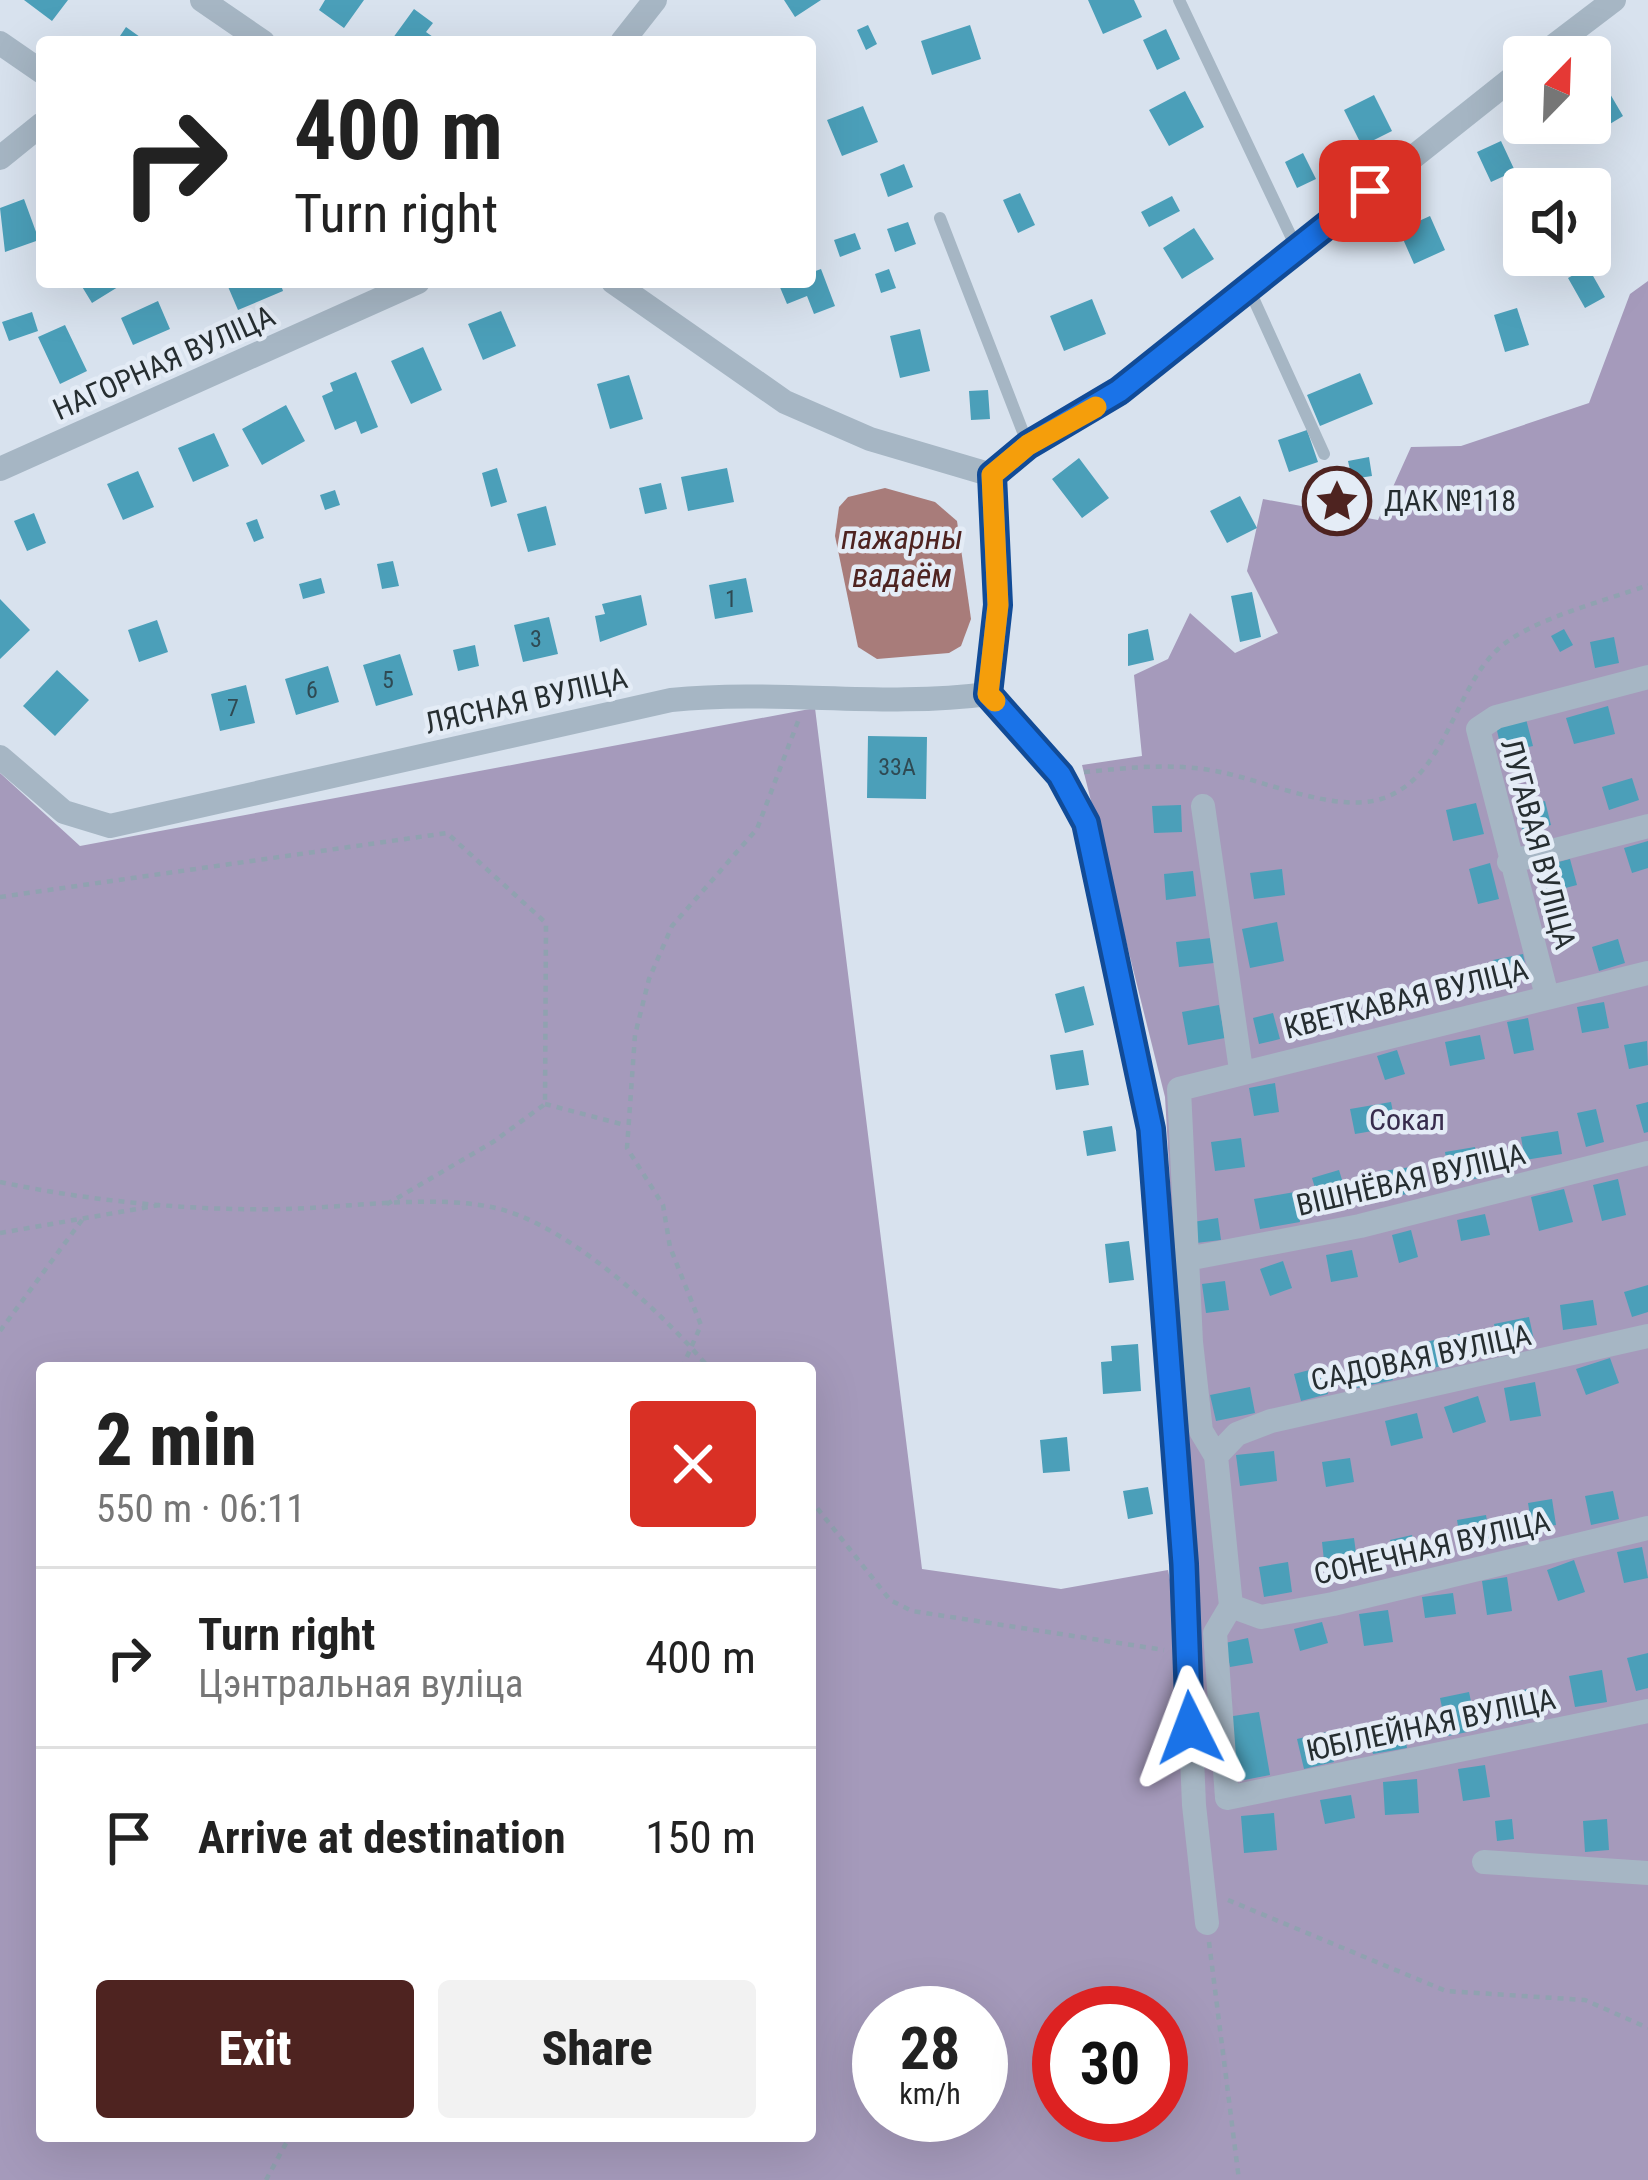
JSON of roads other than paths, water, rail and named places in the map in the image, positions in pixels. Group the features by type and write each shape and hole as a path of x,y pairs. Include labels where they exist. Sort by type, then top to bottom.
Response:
{"street":[{"path":"202,0 254,36"},
{"path":"627,36 656,0"},
{"path":"1567,36 1615,0"},
{"path":"0,43 36,68"},
{"path":"992,475 1028,445 1119,391 1503,86"},
{"path":"0,158 36,129"},
{"name":"НАГОРНАЯ ВУЛІЦА","path":"0,469 405,288"},
{"path":"631,288 747,378 824,422 992,475"},
{"path":"992,475 998,605 988,694 1060,775 1094,848 1151,1129 1207,1923"},
{"name":"ЛУГАВАЯ ВУЛІЦА","path":"1547,996 1478,739 1483,723 1648,676"},
{"name":"ЛЯСНАЯ ВУЛІЦА","path":"0,757 42,796 84,821 134,823 671,700 760,692 912,699 988,694"},
{"path":"1203,806 1241,1070"},
{"path":"1509,862 1648,826"},
{"name":"КВЕТКАВАЯ ВУЛІЦА","path":"1187,1259 1179,1089 1648,973"},
{"name":"ВІШНЁВАЯ ВУЛІЦА","path":"1187,1259 1360,1226 1648,1153"},
{"path":"1187,1259 1201,1431 1216,1456 1232,1606"},
{"name":"САДОВАЯ ВУЛІЦА","path":"1216,1456 1237,1434 1271,1421 1648,1336"},
{"name":"СОНЕЧНАЯ ВУЛІЦА","path":"1232,1606 1261,1617 1334,1604 1648,1528"},
{"path":"1184,1564 1226,1562"},
{"name":"ЮБІЛЕЙНАЯ ВУЛІЦА","path":"1232,1606 1215,1633 1227,1798 1648,1711"},
{"path":"1484,1862 1648,1874"}],"lane":[{"path":"1179,0 1298,250"},
{"path":"940,218 1028,445"},
{"path":"1249,289 1324,454"}],"water":[{"name":"пажарны вадаём","path":"885,488 935,502 957,521 971,619 961,646 949,653 877,659 858,647 835,536 839,507 848,497"}],"place":[{"name":"ДАК №118","path":"1337,501"}],"park label":[{"name":"Сокал","path":"1407,1120"}]}
